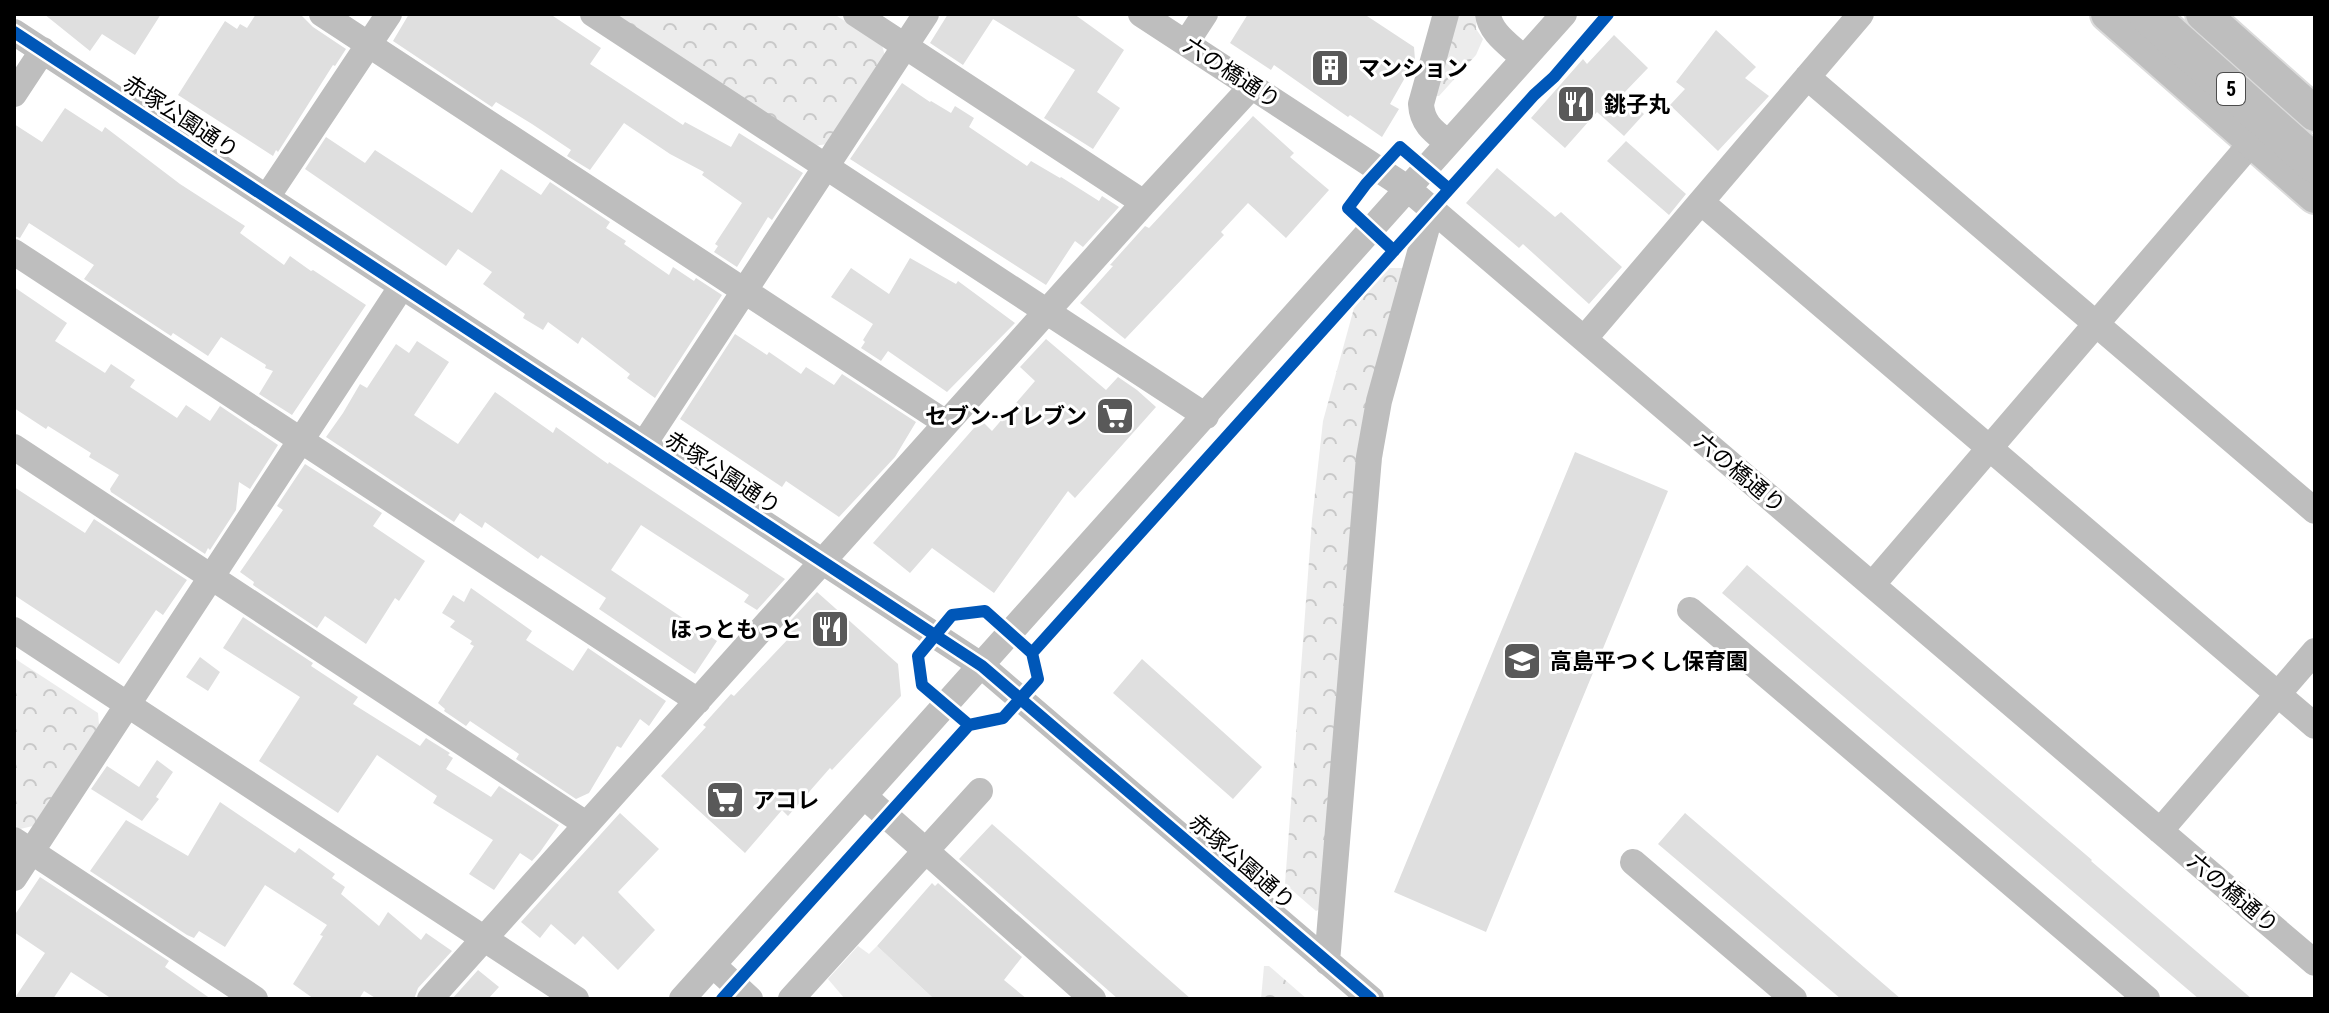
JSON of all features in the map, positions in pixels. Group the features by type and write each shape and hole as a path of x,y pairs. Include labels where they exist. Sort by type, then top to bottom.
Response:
{"highway":[{"name":"5","path":"2147,14 2315,164"},
{"name":"5","path":"2176,14 2315,138"}],"main road":[{"path":"2108,14 2315,196"},
{"path":"2203,14 2315,114"}],"street":[{"path":"322,14 946,423"},
{"path":"267,197 389,14"},
{"path":"593,14 1206,416"},
{"path":"856,14 1144,203"},
{"path":"644,444 926,14"},
{"name":"六の橋通り","path":"1141,14 1407,188 2315,963"},
{"path":"1186,43 1205,14"},
{"path":"1446,14 1421,104 1421,115 1427,126 1447,142"},
{"path":"1488,14 1494,30 1523,58"},
{"path":"682,999 1564,14"},
{"path":"1584,339 1861,14"},
{"name":"赤塚公園通り","path":"14,32 982,666 1371,999"},
{"path":"14,94 43,50"},
{"path":"1807,77 2315,511"},
{"path":"430,999 1252,86"},
{"path":"1872,585 2253,141"},
{"path":"1701,202 2315,726"},
{"path":"1336,999 1333,967 1369,457 1379,401 1432,209"},
{"path":"14,252 698,701"},
{"path":"14,878 23,846 127,704 402,286"},
{"path":"14,447 586,824"},
{"path":"1690,610 2147,999"},
{"path":"14,630 576,999"},
{"path":"2160,831 2315,651"},
{"path":"791,999 980,791"},
{"path":"864,796 1093,999"},
{"path":"23,846 255,999"},
{"path":"1633,862 1794,999"},
{"path":"713,965 750,999"}],"green space":[{"path":"613,14 834,14 882,45 885,56 827,144 815,146"},
{"path":"1453,14 1477,14 1476,29 1483,39 1476,55 1439,96 1430,96"},
{"path":"1388,268 1407,268 1323,908 1316,911 1285,884 1312,520 1323,421 1354,308"},
{"path":"14,658 98,713 99,725 33,826 20,829 14,825"},
{"path":"858,946 869,954 877,946 934,999 845,999 828,979"},
{"path":"1264,966 1269,966 1307,999 1261,999"}],"building":[{"path":"44,14 161,14 135,55 102,34 90,51"},
{"path":"256,14 300,14 313,27 346,49 273,156 178,95 225,21 237,29 240,24 247,28"},
{"path":"409,14 550,14 601,48 590,64 683,125 685,122 731,147 739,133 803,173 772,220 768,217 737,267 714,252 718,246 715,244 742,203 702,175 704,172 670,154 624,123 590,170 567,156 571,150 532,124 496,102 492,107 393,41"},
{"path":"948,14 1074,14 1124,50 1097,92 1120,108 1093,149 1044,118 1075,70 993,19 963,65 930,43"},
{"path":"1248,14 1364,14 1414,47 1415,60 1390,104 1399,109 1382,137 1274,65 1271,70 1230,43"},
{"path":"1716,30 1756,67 1745,78 1769,96 1718,151 1670,105 1685,89 1676,82"},
{"path":"1614,35 1648,68 1622,95 1644,114 1624,136 1597,112 1565,148 1531,118 1583,59 1587,64"},
{"path":"902,83 951,113 955,106 974,118 969,127 1027,166 1031,161 1099,201 1102,196 1119,207 1083,247 1075,241 1046,285 850,159"},
{"path":"65,108 102,132 105,127 180,184 245,226 240,233 284,265 290,256 366,305 292,415 259,394 273,371 265,368 266,365 221,337 208,356 173,333 171,336 84,279 94,265 29,223 20,238 14,236 14,124 42,142"},
{"path":"1253,116 1294,153 1290,157 1329,190 1286,238 1248,203 1221,232 1224,235 1125,339 1080,303 1145,226 1149,228"},
{"path":"326,137 365,163 375,150 472,213 501,169 541,195 550,182 610,222 606,228 669,275 673,267 722,295 655,398 627,378 630,374 582,337 578,344 548,322 543,330 523,318 525,314 483,284 492,272 458,249 446,266 305,169"},
{"path":"1626,141 1686,194 1669,215 1607,161"},
{"path":"1497,168 1555,217 1561,212 1622,267 1589,304 1523,244 1519,248 1466,203"},
{"path":"910,258 956,284 958,281 1015,323 947,392 888,351 881,361 861,348 873,324 831,297 851,268 889,294"},
{"path":"14,287 67,323 55,341 105,373 111,364 135,380 130,387 177,418 186,405 210,421 220,406 278,445 250,489 239,482 236,510 205,554 111,492 119,475 89,457 91,453 14,408"},
{"path":"735,334 801,374 806,367 834,385 842,374 916,422 895,457 839,517 786,481 782,487 680,419"},
{"path":"1046,339 1106,390 1118,377 1156,407 1075,498 1068,491 994,593 932,548 910,573 873,543 981,420 992,431 1035,381 1020,367"},
{"path":"417,341 449,362 414,415 458,444 495,392 553,433 556,427 785,579 757,610 744,602 749,595 641,525 611,570 717,641 695,674 599,609 606,598 541,555 538,559 485,522 482,528 460,513 454,522 326,437 360,384 367,388 396,344 409,353"},
{"path":"1575,452 1668,491 1486,932 1394,892"},
{"path":"305,464 382,513 373,526 425,561 399,601 395,598 366,644 325,616 317,628 253,585 254,582 240,572 283,510 277,506"},
{"path":"14,487 85,533 94,519 187,580 163,615 156,610 119,664 14,595"},
{"path":"1747,565 2252,999 2199,999 1722,593"},
{"path":"471,588 532,631 526,640 573,671 588,648 666,701 649,726 640,719 621,748 617,746 589,793 576,799 516,759 519,754 470,721 466,726 438,703 474,646 470,644 472,641 450,627 455,621 442,613 453,595 464,602"},
{"path":"817,592 898,664 901,696 788,816 782,810 745,853 661,776 706,727 703,725 731,694 734,696 789,638 781,631"},
{"path":"243,617 358,697 353,704 420,746 426,738 450,753 448,755 453,758 446,769 491,797 499,786 559,825 540,852 532,861 520,853 494,890 469,874 493,840 433,803 437,796 377,755 338,813 259,761 300,697 223,648"},
{"path":"200,657 220,672 208,691 186,677"},
{"path":"1142,659 1262,767 1233,799 1113,693"},
{"path":"157,760 173,772 156,797 159,799 142,821 91,789 107,766 139,787"},
{"path":"220,802 295,853 299,848 335,874 332,878 345,887 341,894 379,926 388,912 421,940 426,933 452,951 418,988 414,999 377,999 364,991 359,999 314,999 293,984 327,925 265,885 225,947 199,931 194,938 187,935 90,871 126,820 188,856"},
{"path":"620,813 659,849 618,892 655,930 618,970 583,936 575,945 551,924 540,938 521,922"},
{"path":"1685,813 1901,999 1841,999 1658,844"},
{"path":"992,824 1191,999 1118,999 959,859"},
{"path":"40,877 169,961 165,967 211,999 112,999 71,972 53,999 14,999 45,953 14,932 14,916"},
{"path":"932,883 935,886 938,883 1022,957 1004,980 1027,999 934,999 877,946"},
{"path":"478,970 499,987 488,999 452,999"}],"cycle path":[{"path":"722,999 969,725 1003,718 1038,679 1032,653 1608,14"},
{"path":"14,32 982,666 1371,999"},
{"path":"1394,251 1348,208 1366,184 1400,147 1449,189"},
{"path":"969,725 922,685 918,656 952,615 985,611 1032,653"}],"place":[{"name":"マンション","path":"1330,68"},
{"name":"銚子丸","path":"1576,104"},
{"name":"セブン-イレブン","path":"1115,416"},
{"name":"ほっともっと","path":"830,629"},
{"name":"高島平つくし保育園","path":"1522,661"},
{"name":"アコレ","path":"725,800"}]}
